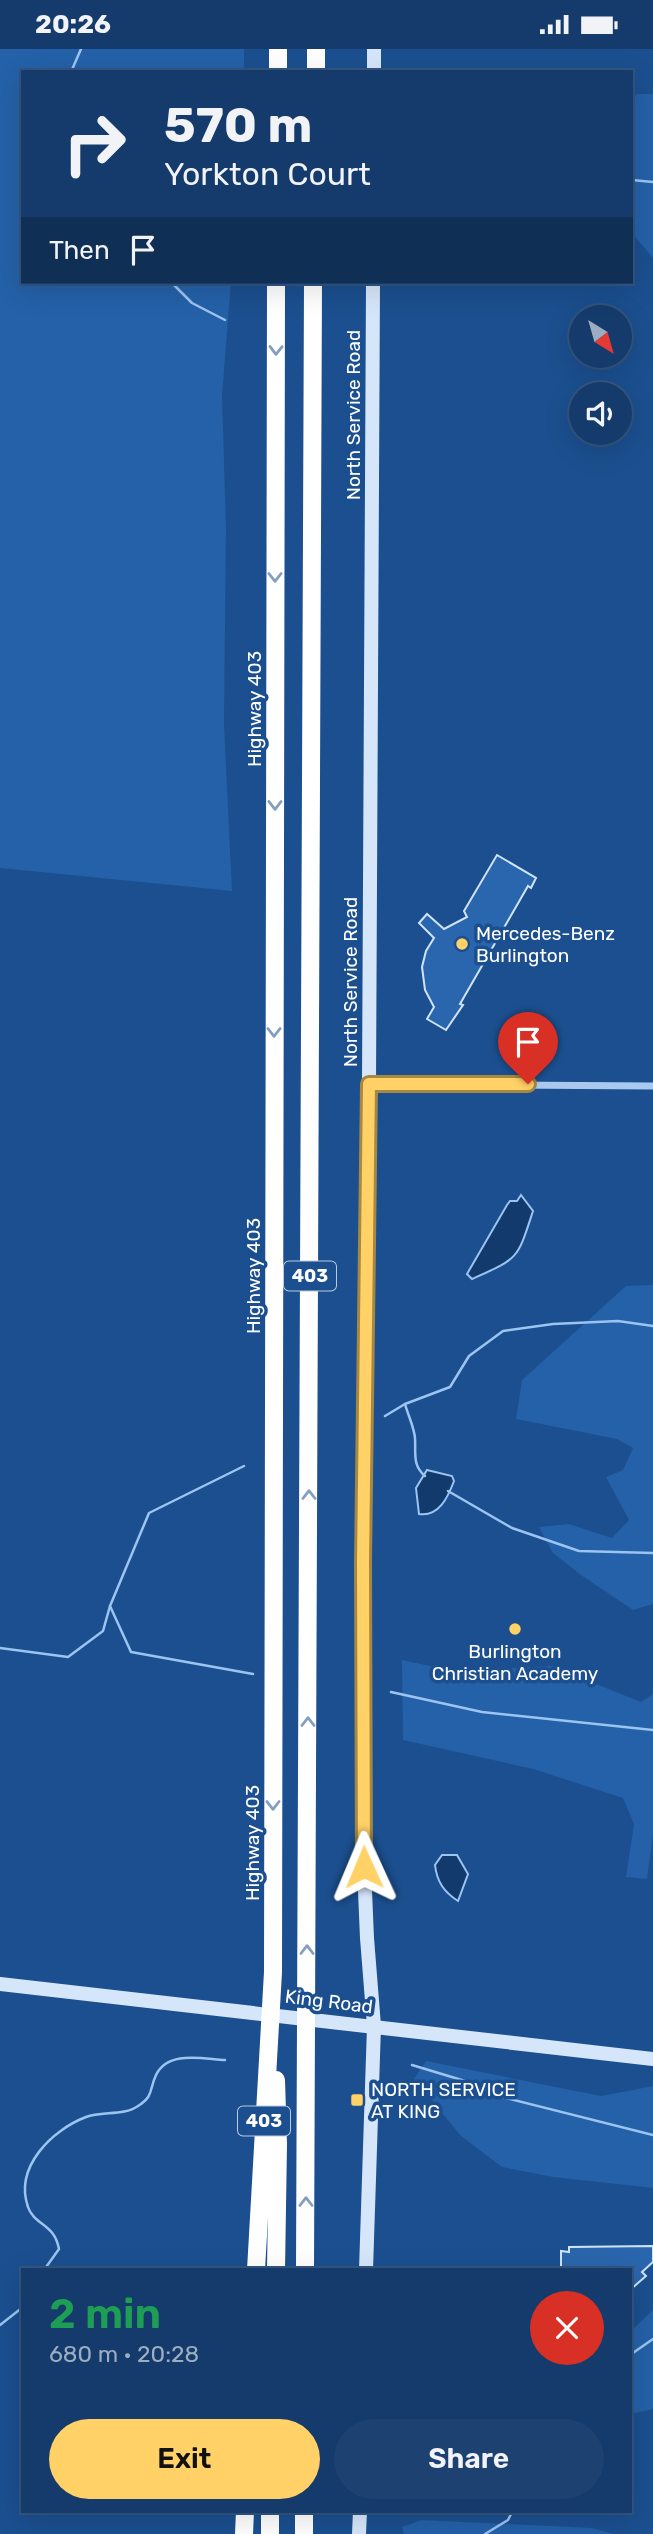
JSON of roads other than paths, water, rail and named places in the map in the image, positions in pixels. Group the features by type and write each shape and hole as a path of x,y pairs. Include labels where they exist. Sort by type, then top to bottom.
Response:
{"highway":[{"path":"278,49 278,70"},
{"path":"316,49 316,70"},
{"name":"Highway 403","path":"256,2268 273,1972 276,284"},
{"name":"403","path":"305,2268 313,284"},
{"path":"273,1972 278,2144 276,2268"},
{"path":"244,2534 245,2513"},
{"path":"270,2513 270,2534"},
{"path":"304,2513 304,2534"}],"street":[{"path":"374,49 374,70"},
{"name":"North Service Road","path":"366,2268 374,2026 366,1938 363,1844 373,284"},
{"path":"369,1084 653,1086"},
{"name":"King Road","path":"0,1985 337,2021 653,2059"},
{"path":"359,2513 359,2534"}],"waterway":[{"path":"72,70 81,49"},
{"path":"633,180 653,182"},
{"path":"173,284 192,303 225,320"},
{"path":"385,1416 405,1404 450,1387 469,1356 503,1331 553,1324 618,1321 653,1326"},
{"path":"405,1404 414,1434 416,1463 425,1476"},
{"path":"0,1648 68,1657 103,1631 110,1606 149,1513 244,1466"},
{"path":"448,1491 512,1528 579,1551 653,1553"},
{"path":"110,1606 131,1652 253,1674"},
{"path":"391,1692 482,1712 653,1730"},
{"path":"45,2268 59,2249 57,2241 47,2227 33,2215 25,2192 26,2178 39,2152 73,2123 86,2117 126,2111 138,2106 149,2096 156,2075 169,2062 187,2058 225,2060"},
{"path":"412,2065 465,2081 506,2098 653,2135"},
{"path":"0,2325 21,2309"},
{"path":"632,2354 653,2339"},
{"path":"485,2534 508,2520 511,2514"}],"place":[{"name":"Mercedes-Benz Burlington","path":"462,944"},
{"name":"Burlington Christian Academy","path":"515,1629"},
{"name":"NORTH SERVICE AT KING","path":"357,2100"}]}
